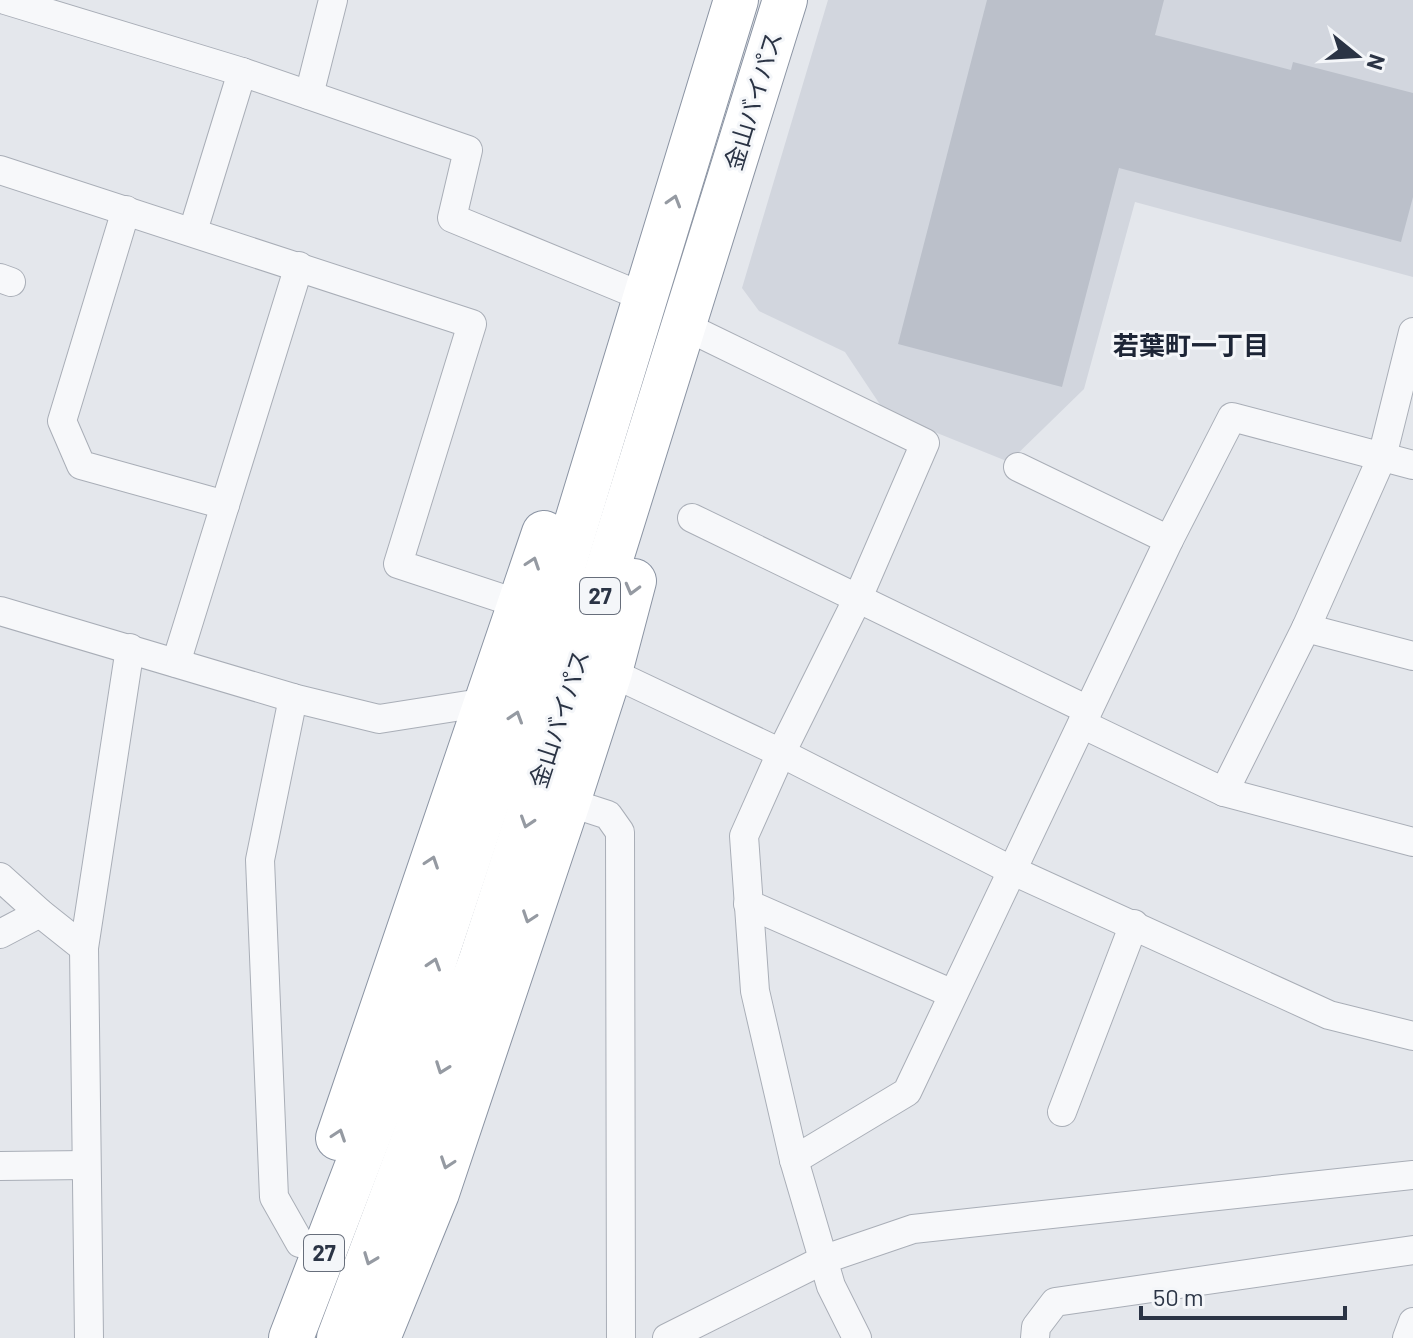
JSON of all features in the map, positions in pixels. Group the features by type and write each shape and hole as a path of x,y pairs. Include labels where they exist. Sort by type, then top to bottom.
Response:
{"highway":[{"name":"金山バイパス","path":"291,1338 425,989 528,681 736,0"},
{"name":"金山バイパス","path":"339,1338 480,963 589,630 785,0"},
{"path":"378,1338 437,1193 610,672 697,332 710,240"},
{"path":"260,1338 318,1196 629,291 657,253"}],"street":[{"path":"5,0 242,72 468,150 452,218 629,291"},
{"path":"309,95 333,0"},
{"path":"193,231 242,72"},
{"path":"0,170 472,324 398,564 519,604"},
{"path":"126,210 62,421 81,465 225,505"},
{"path":"176,663 299,266"},
{"path":"697,332 925,443 857,600 781,753 744,836 755,991 794,1160 831,1286 857,1338"},
{"path":"1224,792 1306,628 1382,457 1413,332"},
{"path":"794,1160 907,1092 1169,540 1232,417 1413,465"},
{"path":"1018,467 1169,540"},
{"path":"692,518 1085,717 1224,792 1413,842"},
{"path":"0,611 293,698 379,719 487,702"},
{"path":"1306,628 1413,656"},
{"path":"89,1338 84,948 130,648"},
{"path":"610,672 781,753 1011,870 1329,1015 1413,1036"},
{"path":"293,698 260,860 274,1197 300,1243"},
{"path":"568,802 608,815 620,832 621,1338"},
{"path":"0,877 84,948"},
{"path":"748,904 953,994"},
{"path":"0,934 40,913"},
{"path":"1062,1112 1134,924"},
{"path":"0,1166 86,1165"},
{"path":"667,1338 825,1259 913,1229 1413,1175"},
{"path":"1035,1338 1036,1327 1055,1302 1413,1250"},
{"path":"1407,1338 1413,1322"}],"shaded area":[{"path":"828,0 1413,0 1413,277 1135,202 1084,389 1009,462 885,412 845,352 759,311 742,288"}],"building":[{"path":"987,0 1164,0 1155,35 1291,70 1293,62 1413,93 1413,197 1401,242 1119,168 1062,387 898,344"}],"district":[{"name":"若葉町一丁目","path":"1191,346"}]}
